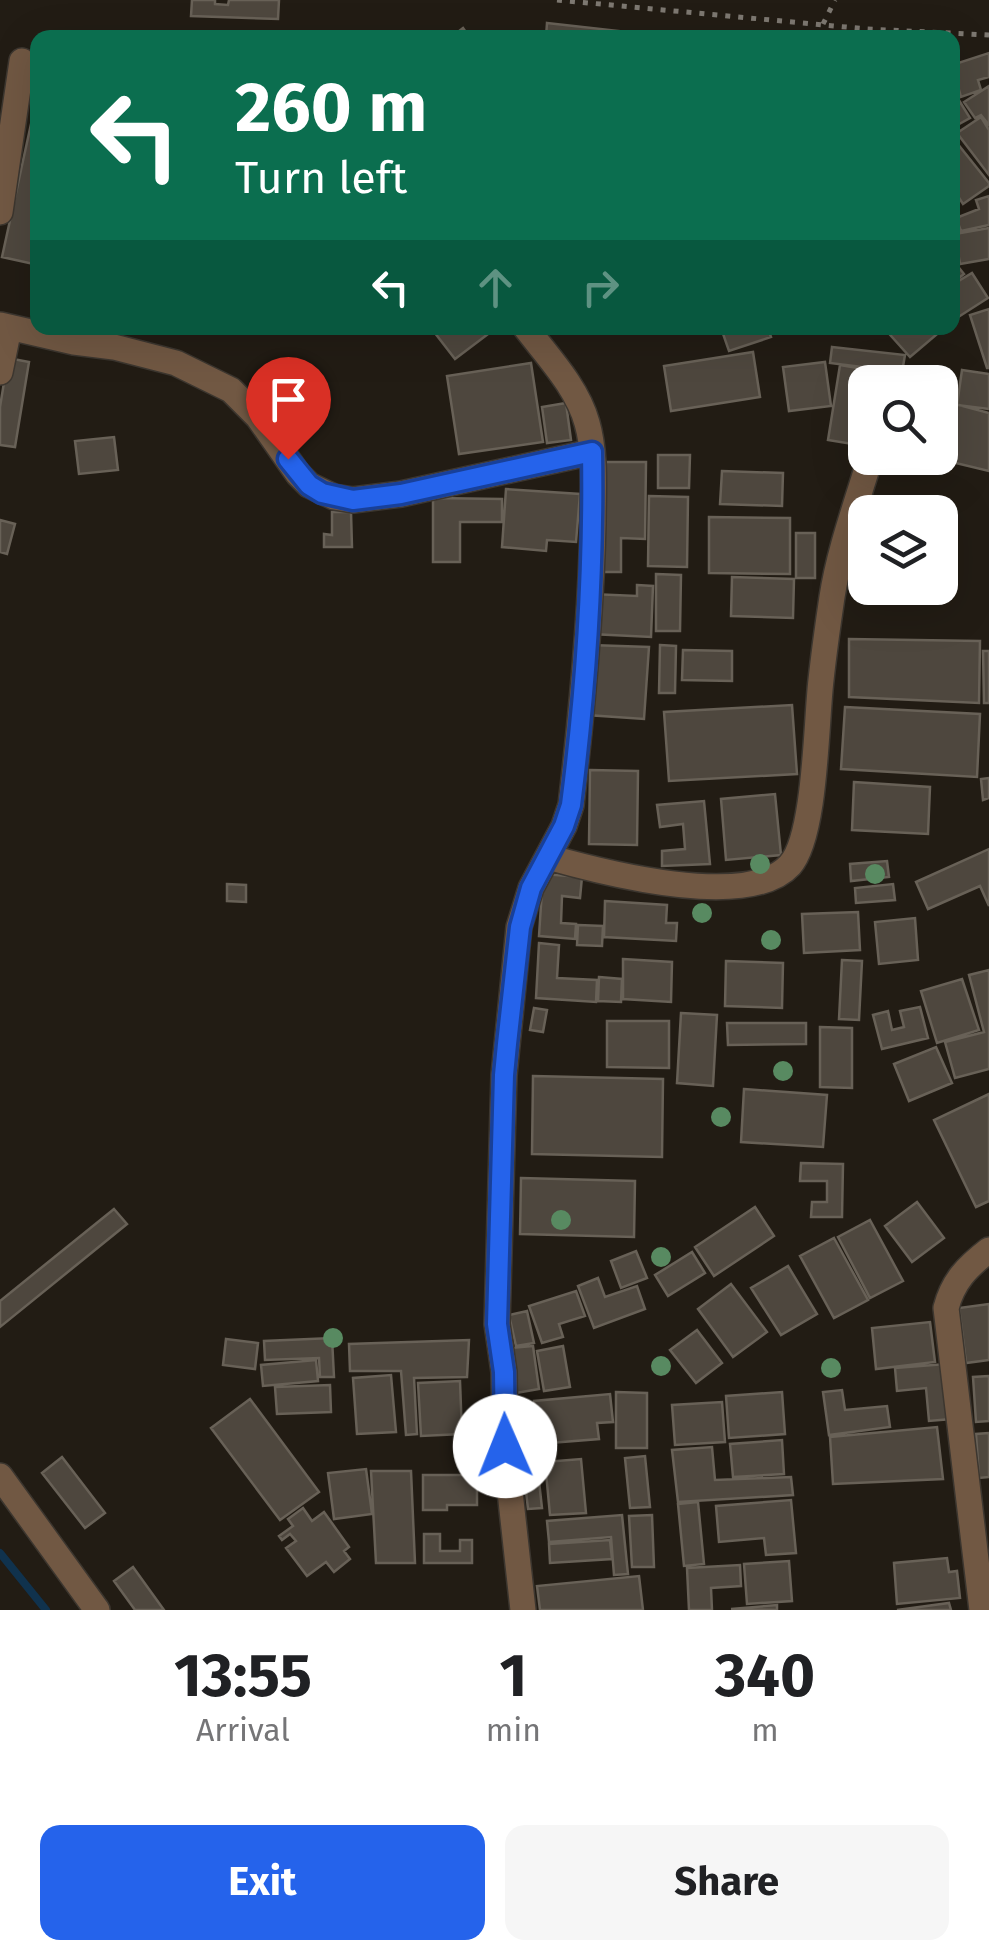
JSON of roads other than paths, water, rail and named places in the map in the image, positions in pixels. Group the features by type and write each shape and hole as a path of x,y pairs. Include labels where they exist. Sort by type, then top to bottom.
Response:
{"street":[{"path":"0,212 22,61"},
{"path":"0,372 5,327 30,332"},
{"path":"42,335 74,342 115,337 231,390 258,417 298,474 309,485 334,497 353,500 401,494 592,452"},
{"path":"523,1610 505,1446 504,1372 497,1324 504,1075 520,927 531,888 571,805 592,546 592,452 588,426 573,390 531,335"},
{"path":"548,857 606,873 711,888 762,882 788,868 800,850 808,812 832,593 865,475"},
{"path":"982,1610 946,1308 952,1287 989,1250"},
{"path":"0,1476 97,1610"}],"waterway":[{"path":"0,1553 46,1610"}]}
